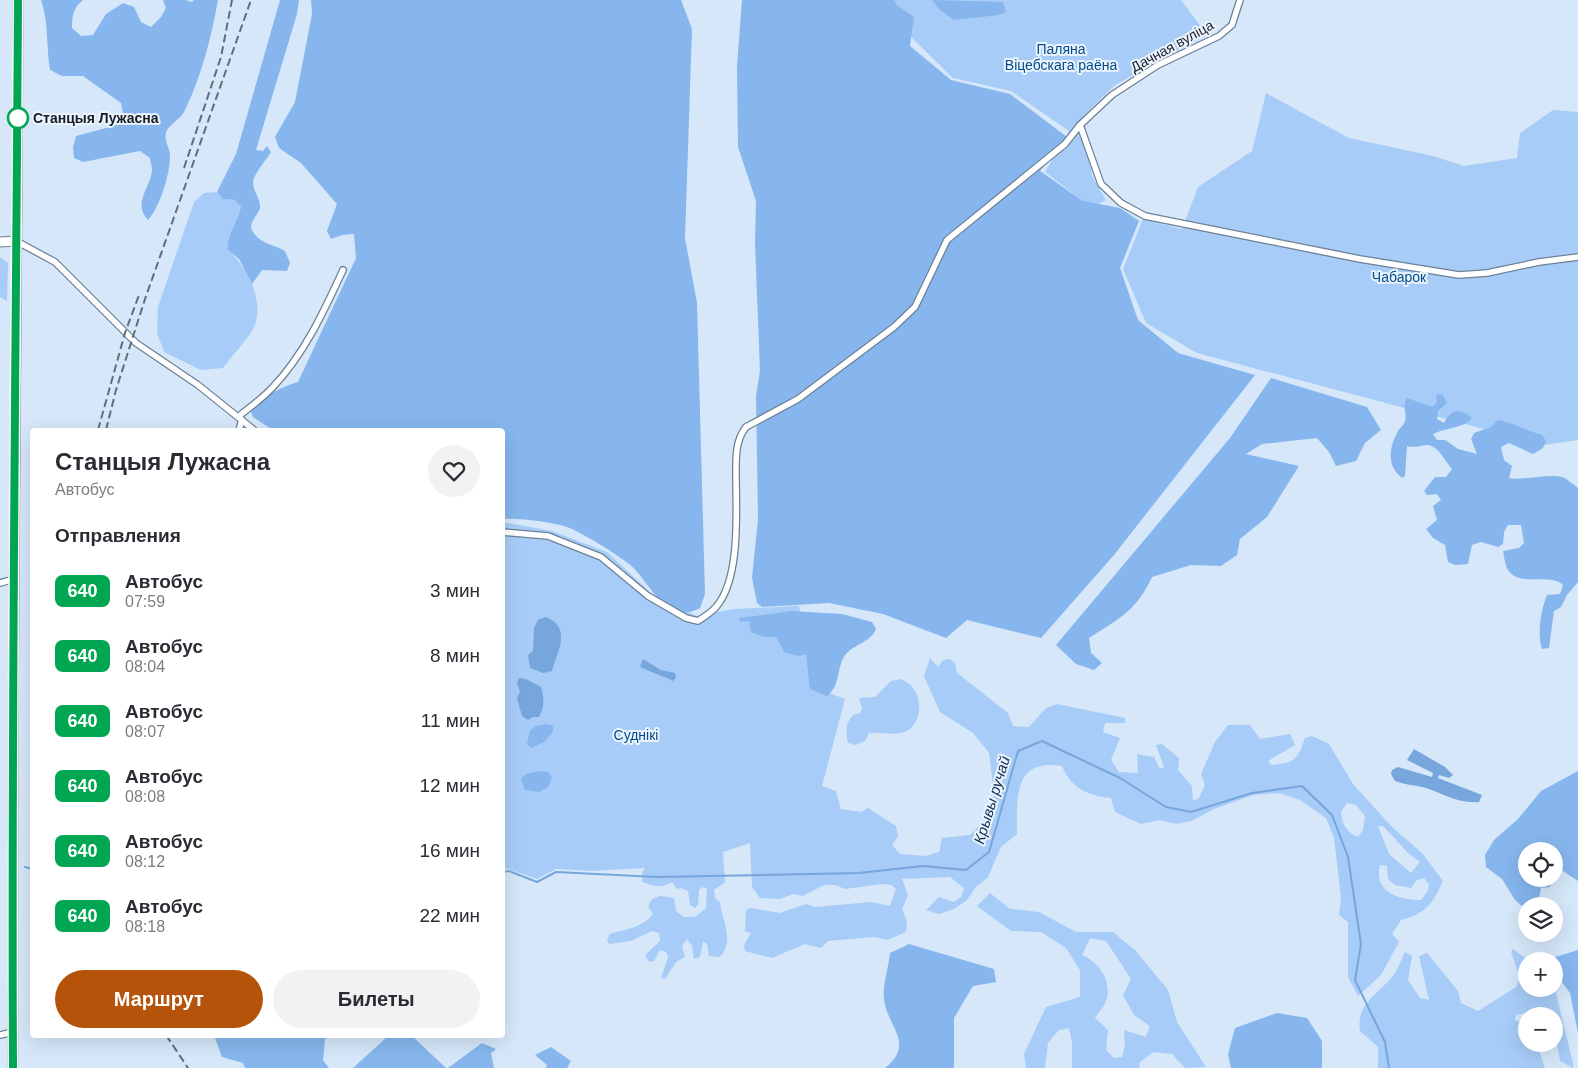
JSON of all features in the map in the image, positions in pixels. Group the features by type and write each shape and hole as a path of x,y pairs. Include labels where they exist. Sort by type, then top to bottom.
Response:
{"main road":[{"path":"13,1068 12,781 17,346 18,0"},
{"path":"0,242 16,241"}],"street":[{"name":"Дачная вуліца","path":"505,532 548,536 601,556 648,596 686,618 698,621 716,607 727,590 736,530 736,454 740,434 751,423 798,399 833,375 894,327 915,307 947,240 1064,144 1080,125 1112,94 1158,66 1219,36 1232,25 1240,0"},
{"path":"1080,125 1101,184 1121,203 1145,216 1360,259 1459,275 1487,273 1539,262 1578,257"},
{"path":"16,241 55,262 136,343 198,385 251,428"},
{"path":"239,428 240,419 274,386 320,321 342,270"},
{"path":"0,584 14,579"},
{"path":"0,1035 13,1032"}],"green space":[{"name":"Паляна Віцебскага раёна","path":"890,0 1181,0 1207,35 1115,85 1084,115 1092,176 1106,200 1092,208 1045,172 1069,131 1011,91 953,78 910,36"},
{"name":"Чабарок","path":"1266,93 1349,138 1433,156 1464,166 1517,158 1520,133 1553,110 1578,112 1578,440 1544,445 1197,353 1146,323 1123,269 1143,219 1182,229 1198,187 1252,151"},
{"path":"217,192 223,199 235,200 241,207 230,234 228,250 242,266 252,285 256,296 257,317 252,332 223,368 201,370 164,352 157,333 158,307 194,202 204,193"},
{"path":"0,257 8,263 7,301 0,297"},
{"name":"Суднікі","path":"505,523 552,531 607,552 656,598 697,616 734,609 799,606 816,688 845,699 822,786 836,791 841,809 861,812 868,808 896,826 898,836 892,845 900,854 926,856 939,852 942,838 970,835 987,818 994,794 989,753 973,733 940,712 924,676 930,658 938,667 943,660 950,659 955,663 957,673 1008,713 1013,726 1029,727 1046,708 1057,704 1125,718 1125,723 1105,723 1103,732 1120,738 1111,760 1119,772 1138,773 1137,754 1154,757 1160,769 1164,767 1156,745 1162,744 1179,758 1178,770 1192,786 1193,801 1199,798 1205,785 1201,774 1215,742 1228,725 1250,725 1260,739 1290,734 1295,745 1268,761 1272,765 1286,763 1294,759 1300,751 1305,738 1312,736 1329,744 1353,784 1393,828 1422,853 1443,881 1436,896 1423,911 1410,918 1401,920 1392,934 1399,942 1381,975 1358,996 1348,977 1348,922 1339,915 1341,898 1334,838 1326,818 1300,800 1279,793 1253,795 1214,809 1191,821 1176,824 1159,820 1141,824 1115,812 1111,798 1081,790 1070,780 1062,766 1046,765 1034,768 1026,775 1018,795 1017,834 1001,847 988,877 976,887 966,901 954,909 939,914 926,910 939,897 954,902 961,897 964,888 950,877 902,879 908,895 902,909 907,921 906,932 887,940 875,937 828,941 821,948 805,944 772,958 745,951 744,945 751,933 745,931 746,910 750,908 780,913 806,904 815,907 871,902 890,906 896,889 891,885 882,884 845,889 835,885 824,885 803,896 793,894 780,899 760,898 752,887 750,843 723,852 725,882 714,890 715,898 720,902 726,930 727,944 724,951 720,957 709,956 707,944 703,941 700,957 694,959 692,946 687,939 682,946 685,957 676,962 665,979 661,978 668,957 666,952 660,950 654,961 649,962 645,955 660,941 659,933 652,931 631,941 609,944 607,939 610,934 633,927 649,919 653,914 648,906 652,899 660,896 674,898 676,911 684,917 695,917 706,908 707,889 702,887 699,890 698,905 695,908 690,905 688,891 681,888 677,889 672,882 661,886 654,886 642,882 642,873 645,868 592,871 556,869 537,879 505,868","holes":["1347,803 1356,805 1365,816 1363,830 1358,837 1345,827 1341,812","1378,826 1383,826 1408,853 1420,862 1411,873 1389,854","1380,865 1387,866 1388,879 1395,885 1411,888 1417,880 1424,878 1429,885 1428,891 1421,900 1413,900 1390,893 1380,882"]},
{"path":"901,679 915,691 918,699 918,716 914,724 909,730 901,733 869,733 865,741 856,745 848,743 847,724 853,715 860,713 862,709 859,698 875,697 891,681"},
{"path":"990,893 1010,909 1039,912 1076,932 1113,932 1136,951 1168,990 1177,1022 1206,1067 1185,1068 1172,1054 1153,1052 1140,1062 1139,1068 1072,1068 1072,1043 1069,1028 1059,1030 1048,1043 1045,1068 1026,1068 1024,1054 1046,1007 1080,997 1080,970 1066,948 1041,932 1011,931 977,906","holes":["1090,938 1106,941 1131,979 1123,995 1134,1015 1150,1026 1146,1037 1124,1030 1125,1045 1122,1057 1114,1058 1106,1050 1108,1030 1095,1018 1106,1001 1108,994 1106,980 1094,962 1082,955"]},
{"path":"1513,949 1518,953 1518,972 1511,952"},
{"path":"1405,952 1412,956 1408,980 1420,998 1429,1000 1419,956 1427,953 1458,991 1461,1003 1478,1011 1516,987 1518,982 1518,997 1557,997 1559,1007 1518,1007 1518,1015 1516,1015 1515,1020 1518,1021 1518,1052 1540,1052 1545,1068 1378,1068 1378,1047 1360,1031 1361,1014 1364,1007 1394,974"},
{"path":"1563,1022 1573,1068 1560,1061 1558,1052 1563,1052"}],"shaded area":[{"path":"41,0 83,0 75,9 72,24 72,28 81,36 93,35 106,14 123,3 134,7 141,22 151,27 161,17 166,8 163,0 185,0 192,2 194,0 218,0 209,42 191,97 181,117 169,127 166,133 170,156 168,172 164,190 148,220 144,214 142,201 151,176 150,158 140,151 83,162 74,158 73,147 76,136 110,127 123,115 121,103 83,76 62,76 50,70 44,9"},
{"path":"280,0 299,0 297,14 256,150 263,151 267,146 271,152 254,178 253,186 260,208 251,229 260,239 285,251 290,263 287,271 262,270 252,284 239,259 228,250 230,234 241,207 235,200 223,199 217,192 236,154"},
{"path":"311,0 681,0 692,29 685,238 697,303 705,594 700,608 687,612 667,607 629,564 574,530 539,521 505,519 505,428 270,428 253,417 251,412 266,397 298,382 356,258 354,234 342,235 331,239 327,231 337,204 301,163 279,148 275,137 295,102 312,14"},
{"path":"742,0 894,0 897,5 914,17 910,46 951,80 1010,94 1067,137 1040,171 1083,201 1120,208 1139,221 1120,268 1138,320 1178,353 1255,375 1114,555 1041,638 967,620 946,638 883,614 829,603 762,607 757,603 752,578 758,519 756,396 760,371 755,244 756,201 738,147 737,66"},
{"path":"932,0 1003,2 1006,12 999,15 954,20 940,10"},
{"path":"1271,378 1367,407 1381,430 1365,443 1356,461 1336,466 1329,452 1317,438 1262,444 1246,454 1299,466 1267,517 1240,539 1237,555 1221,566 1191,565 1152,577 1140,598 1126,613 1089,638 1091,653 1102,663 1094,670 1076,664 1056,645 1230,438"},
{"path":"1442,394 1447,403 1438,411 1437,419 1444,423 1450,415 1460,411 1472,418 1461,425 1433,434 1437,440 1445,440 1458,449 1477,454 1471,439 1474,433 1491,427 1498,420 1510,423 1542,435 1546,441 1543,448 1533,454 1509,443 1501,447 1504,460 1512,466 1509,478 1559,476 1565,478 1578,488 1578,582 1567,595 1561,607 1554,611 1549,648 1542,649 1541,643 1540,622 1543,608 1547,595 1560,594 1563,585 1557,581 1520,578 1508,570 1503,551 1519,548 1524,543 1521,525 1508,525 1504,532 1503,544 1498,547 1481,542 1472,545 1468,564 1455,565 1448,562 1445,545 1433,538 1426,529 1437,520 1433,506 1441,500 1437,494 1427,495 1424,491 1435,477 1446,477 1452,469 1438,450 1427,445 1407,446 1405,476 1402,478 1393,468 1391,450 1395,437 1405,421 1407,398 1433,407 1437,402 1436,395"},
{"path":"792,611 842,614 872,622 876,629 867,640 846,654 841,664 837,681 827,696 810,689 806,654 799,656 784,652 776,637 765,637 751,632 749,621 740,622 739,618"},
{"path":"546,617 559,627 561,640 552,671 543,673 530,668 528,655 533,651 534,628 538,620"},
{"path":"643,659 661,670 675,673 676,678 673,681 642,668 640,666"},
{"path":"519,678 526,679 541,687 543,702 539,717 533,717 528,720 522,716 517,698 520,692 517,683"},
{"path":"547,724 553,726 553,732 544,742 531,748 527,744 530,730 536,726"},
{"path":"1414,749 1445,767 1453,775 1449,778 1439,775 1438,778 1482,795 1479,802 1465,802 1426,788 1395,781 1391,774 1392,770 1398,767 1432,777 1433,773 1407,760"},
{"path":"540,771 549,772 552,778 548,787 539,792 525,790 521,779 526,774"},
{"path":"1578,771 1578,881 1563,871 1563,842 1518,842 1518,887 1550,887 1541,888 1539,897 1518,897 1518,903 1502,879 1486,867 1485,855 1494,840 1518,819 1541,791"},
{"path":"909,944 994,969 996,982 973,986 954,1018 954,1068 885,1068 894,1059 899,1043 884,999 890,953"},
{"path":"1578,950 1578,1033 1570,993 1563,984 1563,955"},
{"path":"1277,1013 1307,1018 1322,1041 1322,1068 1231,1068 1228,1054 1235,1028"},
{"path":"215,1038 326,1038 323,1060 329,1068 245,1068 243,1063 222,1057"},
{"path":"386,1038 414,1038 446,1068 353,1068"},
{"path":"482,1043 496,1049 491,1053 494,1068 448,1068"},
{"path":"551,1047 571,1061 567,1068 546,1068 547,1065 535,1055"}],"waterway":[{"name":"Крывы ручай","path":"505,872 509,871 537,882 556,872 657,877 859,873 923,866 966,870 989,852 1018,751 1042,741 1120,778 1166,807 1191,812 1252,793 1302,786 1332,815 1348,857 1361,944 1355,980 1385,1042 1389,1068"},
{"name":"Крывы ручай","path":"25,867 30,868"}],"railway":[{"path":"184,168 221,57 232,0"},
{"path":"106,428 116,390 145,299 251,0"},
{"path":"99,428 125,333 139,295"},
{"path":"168,1038 188,1068"}],"bus line":[{"name":"640","path":"13,1068 12,781 17,346 18,0"}],"place":[{"name":"Станцыя Лужасна","path":"18,118"}]}
